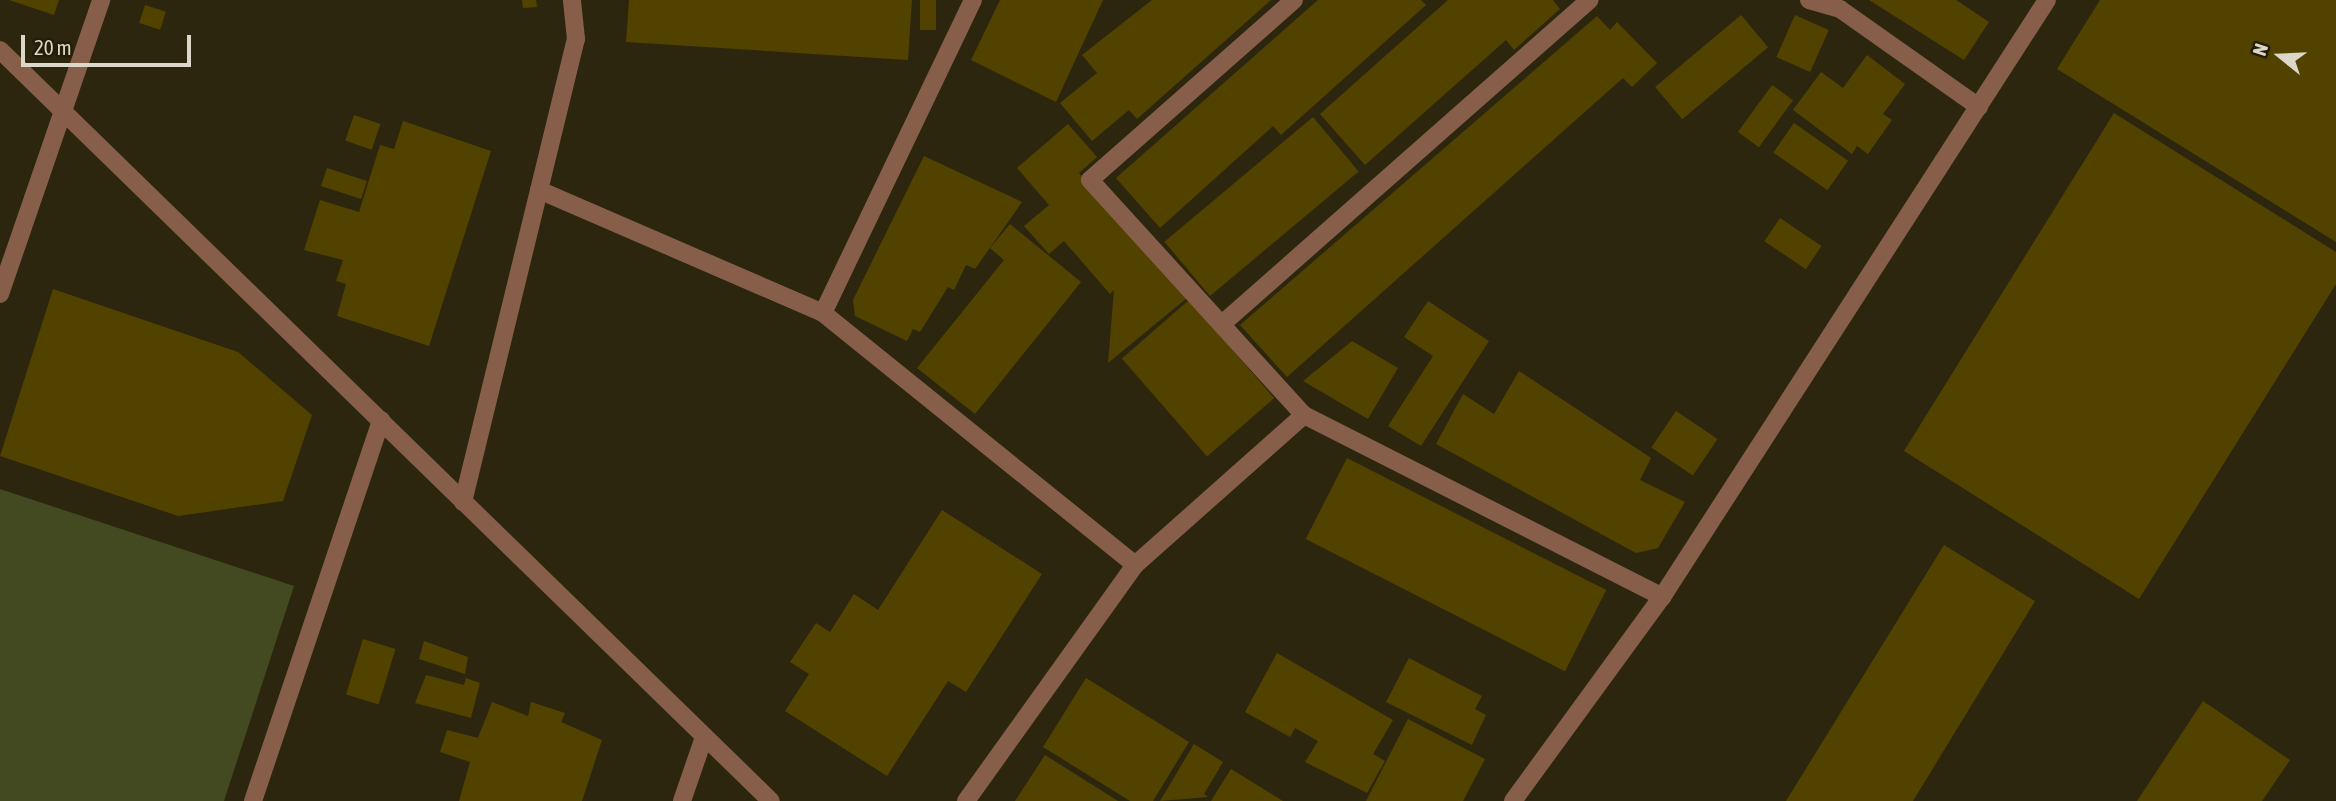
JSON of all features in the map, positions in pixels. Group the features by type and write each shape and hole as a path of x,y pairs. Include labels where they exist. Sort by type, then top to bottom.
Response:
{"street":[{"path":"0,294 101,0"},
{"path":"463,502 576,39 572,0"},
{"path":"823,313 973,0"},
{"path":"1294,0 1090,180 1304,415 1662,597"},
{"path":"1222,324 1589,0"},
{"path":"1809,0 1840,9 1979,107"},
{"path":"1513,801 1662,597 2048,0"},
{"path":"0,50 63,107 771,801"},
{"path":"539,190 823,313 1135,565"},
{"path":"966,801 1135,565 1304,415"},
{"path":"253,801 381,420"},
{"path":"682,801 704,737"}],"green space":[{"path":"0,489 294,586 224,801 0,801"}],"building":[{"path":"9,0 59,0 54,15"},
{"path":"522,0 536,0 537,7 523,8"},
{"path":"629,0 912,0 908,60 626,42"},
{"path":"920,0 936,0 936,30 920,30"},
{"path":"1000,0 1103,0 1056,102 971,60"},
{"path":"1152,0 1271,0 1137,119 1129,110 1092,141 1060,103 1097,73 1082,55"},
{"path":"1318,0 1421,0 1426,5 1281,135 1273,126 1160,228 1116,178"},
{"path":"1448,0 1553,0 1560,9 1514,50 1506,40 1365,165 1320,114"},
{"path":"1869,0 1956,0 1989,22 1964,60"},
{"path":"2100,0 2336,0 2336,242 2057,69"},
{"path":"145,5 166,12 160,30 139,23"},
{"path":"1741,15 1768,47 1682,119 1655,87"},
{"path":"1795,15 1829,30 1810,72 1776,57"},
{"path":"1597,16 1610,30 1617,22 1657,63 1632,87 1623,78 1287,377 1240,325"},
{"path":"1867,55 1905,84 1883,114 1892,120 1868,154 1857,146 1852,154 1793,110 1821,72 1843,88"},
{"path":"1772,85 1793,100 1759,147 1738,132"},
{"path":"2114,113 2336,252 2336,284 2139,599 1904,451"},
{"path":"354,115 380,124 372,150 345,141"},
{"path":"1313,117 1359,171 1210,296 1164,242"},
{"path":"403,121 491,151 429,346 337,316 346,284 336,281 343,260 304,250 320,200 359,212 380,145 394,149"},
{"path":"1794,123 1848,161 1827,190 1773,152"},
{"path":"1068,124 1097,157 1079,173 1187,298 1108,363 1114,290 1110,294 1064,241 1049,254 1024,226 1049,205 1017,168"},
{"path":"924,156 1022,202 975,269 966,265 954,290 948,287 920,332 913,329 907,341 855,316 853,300"},
{"path":"327,168 367,181 361,199 321,186"},
{"path":"1780,218 1821,246 1806,269 1764,241"},
{"path":"1010,224 1081,282 975,414 917,368 1004,260 990,248"},
{"path":"53,289 238,352 312,415 283,501 178,516 0,456"},
{"path":"1189,300 1274,398 1207,457 1122,358"},
{"path":"1428,301 1489,341 1421,446 1388,426 1433,356 1404,337"},
{"path":"1352,341 1398,368 1368,419 1303,381"},
{"path":"1519,371 1651,458 1640,480 1685,502 1658,548 1636,553 1436,444 1463,394 1494,414"},
{"path":"1676,411 1717,439 1693,475 1651,447"},
{"path":"1347,458 1606,590 1565,671 1306,539"},
{"path":"942,510 1042,574 966,692 948,681 887,776 785,711 809,674 790,662 816,623 830,632 854,594 878,610"},
{"path":"1944,545 2035,601 1913,801 1786,801"},
{"path":"363,639 396,649 379,704 346,694"},
{"path":"424,641 468,657 465,674 419,659"},
{"path":"1277,653 1393,720 1373,754 1385,761 1367,793 1305,762 1318,741 1295,728 1290,737 1245,712"},
{"path":"1409,658 1482,696 1475,709 1486,715 1472,745 1386,702"},
{"path":"426,675 464,685 466,678 480,683 471,718 415,703"},
{"path":"1086,678 1189,742 1153,801 1130,801 1043,747"},
{"path":"2203,701 2290,760 2262,801 2137,801"},
{"path":"492,702 528,716 531,702 565,713 561,722 602,740 582,801 459,801 470,762 440,752 447,730 478,738"},
{"path":"1408,719 1485,759 1463,801 1366,801"},
{"path":"1194,744 1223,762 1204,794 1208,797 1160,801"},
{"path":"1045,755 1118,801 1015,801"},
{"path":"1231,769 1283,801 1211,801"}]}
